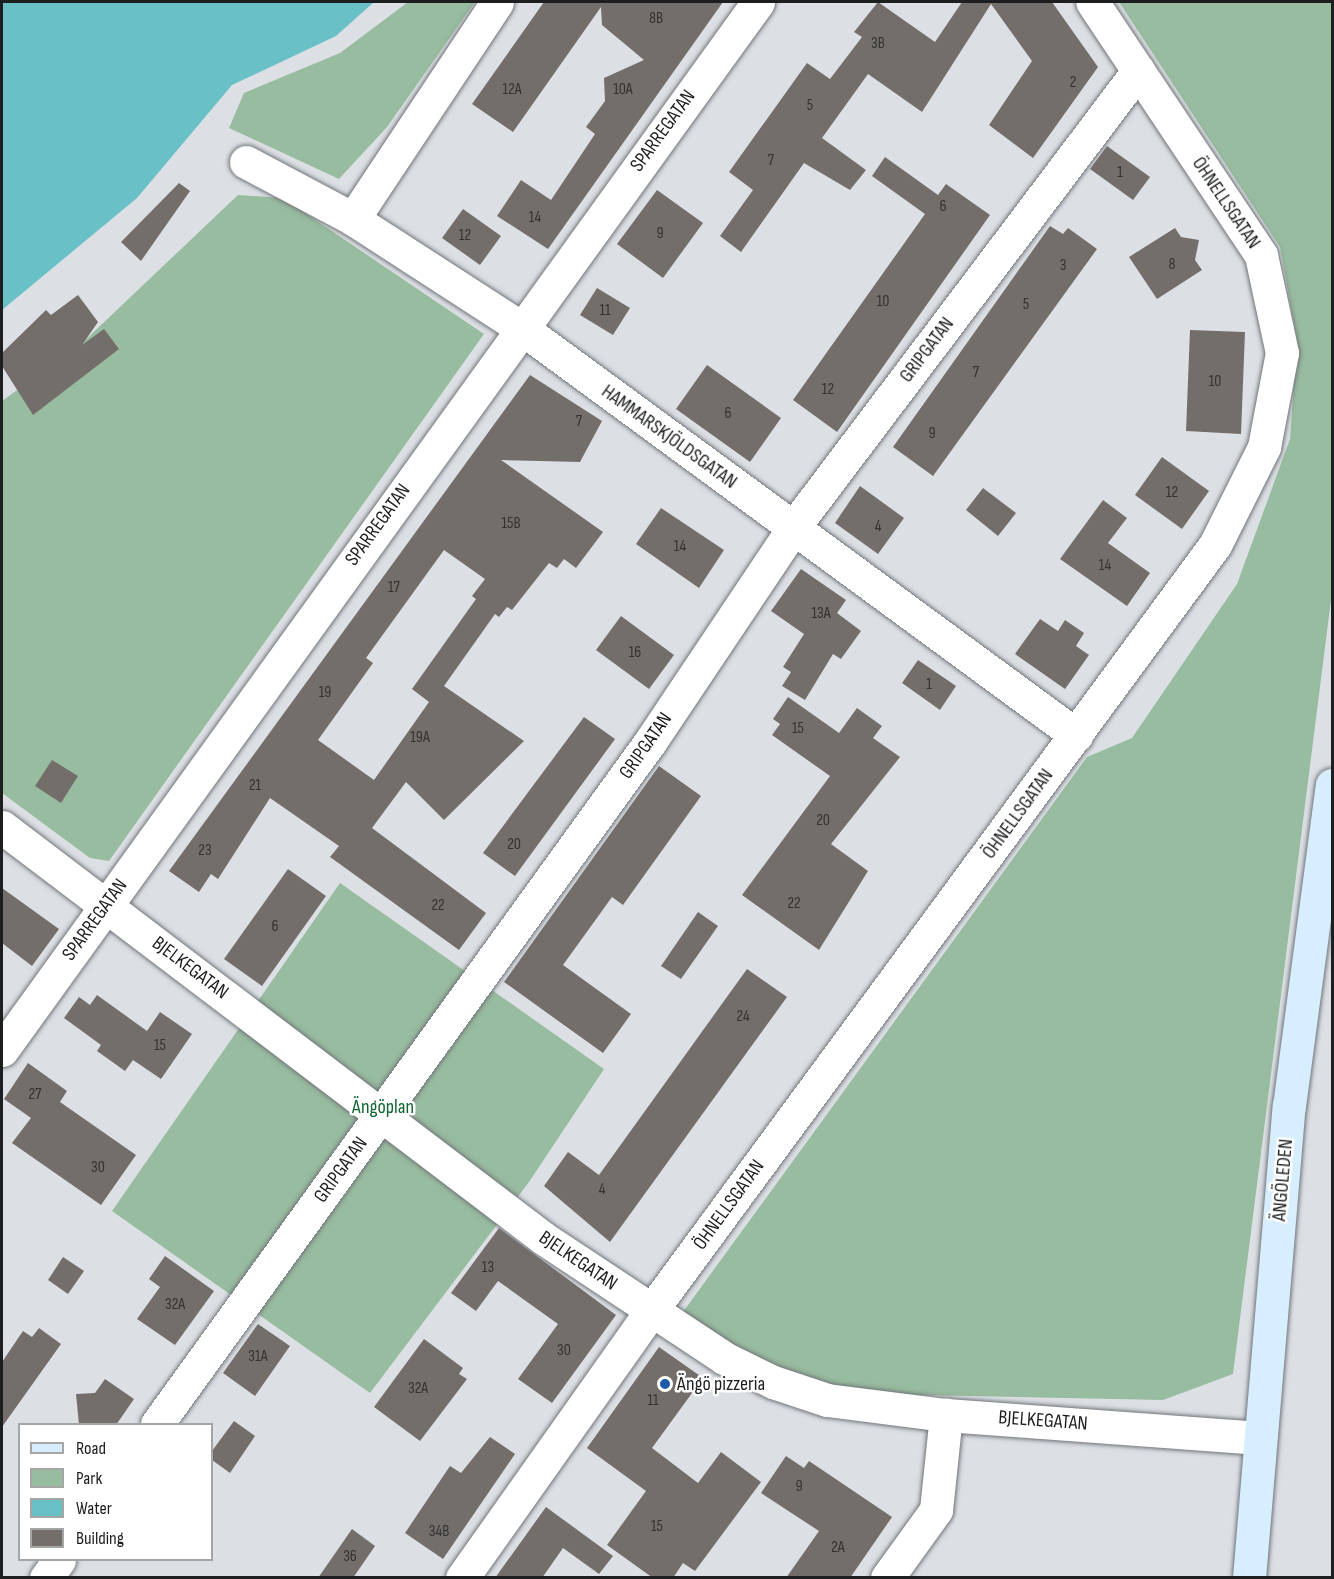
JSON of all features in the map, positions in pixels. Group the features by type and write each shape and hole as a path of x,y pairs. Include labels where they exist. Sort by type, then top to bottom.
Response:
{"main road":[{"name":"ÄNGÖLEDEN","path":"1249,1578 1289,1106 1332,785"}],"street":[{"path":"353,219 497,2"},
{"name":"SPARREGATAN","path":"2,1050 520,327 758,2"},
{"name":"ÖHNELLSGATAN","path":"462,1578 651,1311 1215,545 1263,447 1282,352 1260,255 1092,2"},
{"name":"GRIPGATAN","path":"158,1423 650,742 793,528 1138,71"},
{"name":"HAMMARSKJÖLDSGATAN","path":"246,162 353,219 520,327 1076,735"},
{"name":"BJELKEGATAN","path":"2,827 543,1238 651,1311 773,1382 827,1400 946,1415 1260,1438"},
{"path":"887,1578 936,1509 946,1415"},
{"path":"46,1578 58,1561"}],"green space":[{"path":"408,2 475,2 387,127 339,179 229,128 244,93 340,53"},
{"path":"1119,2 1332,2 1332,592 1233,1374 1163,1400 824,1393 680,1316 1087,757 1132,738 1237,584 1290,439 1297,340 1280,247"},
{"path":"238,195 283,198 484,334 109,861 90,858 2,793 2,401 81,344"},
{"name":"Ängöplan","path":"340,883 604,1069 529,1182 370,1393 112,1211"}],"water":[{"path":"2,2 374,2 336,36 232,85 137,198 2,310"}],"building":[{"path":"544,2 723,2 548,249 497,216 521,180 551,200 595,134 586,127 605,101 604,78 644,60 602,25 601,7 513,132 472,104"},
{"path":"878,2 935,42 962,2 1052,2 1098,67 1033,158 989,125 1032,61 991,4 922,112 868,74 822,138 866,170 850,190 804,163 741,252 720,236 753,190 729,172 807,63 830,79 862,37 854,32"},
{"path":"1107,146 1150,177 1133,200 1090,169"},
{"path":"885,157 938,195 946,184 990,215 837,432 793,400 925,214 872,176"},
{"path":"179,183 190,191 141,261 121,242"},
{"path":"657,190 703,223 663,278 617,244"},
{"path":"463,209 501,236 480,265 442,238"},
{"path":"1050,226 1063,234 1068,228 1097,249 933,476 893,447"},
{"path":"1175,228 1181,237 1199,240 1195,260 1202,270 1157,299 1129,257"},
{"path":"597,288 630,308 613,335 580,315"},
{"path":"78,295 98,322 82,345 104,329 119,349 33,415 2,366 2,353 46,310 51,315"},
{"path":"1190,330 1245,332 1241,434 1186,431"},
{"path":"707,365 781,418 750,462 676,409"},
{"path":"530,375 602,421 580,462 501,460 603,532 576,568 564,559 557,568 549,563 512,610 507,607 499,617 495,614 444,686 524,741 444,820 406,782 372,828 486,913 459,950 330,857 339,846 270,798 218,879 211,874 199,892 169,871","holes":["444,550 485,579 472,596 476,599 412,689 429,702 374,780 318,740 373,663 366,658"]},
{"path":"1162,457 1209,491 1182,529 1135,495"},
{"path":"860,486 904,518 878,554 835,523"},
{"path":"983,488 1016,513 998,536 966,510"},
{"path":"1103,500 1127,518 1108,543 1150,573 1127,606 1060,559"},
{"path":"661,508 724,550 699,588 636,544"},
{"path":"801,569 846,600 837,613 861,631 841,659 833,654 805,700 782,686 791,672 783,667 804,634 771,611"},
{"path":"621,616 674,655 649,689 596,650"},
{"path":"1040,619 1058,631 1065,620 1084,633 1076,646 1089,655 1065,689 1015,654"},
{"path":"918,660 956,686 940,710 902,683"},
{"path":"788,697 839,733 857,708 882,726 873,738 900,757 831,844 868,871 819,950 742,895 830,776 772,735 780,724 773,719"},
{"path":"584,717 615,739 515,876 483,853"},
{"path":"52,760 78,776 61,803 35,786"},
{"path":"659,766 701,796 623,905 612,897 563,965 631,1014 603,1053 504,982"},
{"path":"288,869 326,896 262,986 224,959"},
{"path":"2,888 59,929 32,966 2,943"},
{"path":"698,912 718,926 681,979 661,966"},
{"path":"747,969 787,997 610,1242 544,1186 568,1152 599,1175"},
{"path":"97,995 147,1031 160,1012 192,1034 161,1079 133,1060 125,1071 97,1051 101,1045 64,1018 79,997 90,1005"},
{"path":"28,1063 67,1091 60,1102 136,1155 101,1205 12,1143 31,1118 4,1099"},
{"path":"499,1228 616,1315 552,1403 518,1379 558,1324 498,1281 476,1311 451,1293"},
{"path":"165,1256 214,1291 175,1345 137,1319 160,1287 149,1279"},
{"path":"63,1257 84,1271 68,1294 48,1280"},
{"path":"258,1324 290,1346 255,1396 223,1373"},
{"path":"39,1328 61,1344 2,1427 2,1362 23,1331 32,1337"},
{"path":"424,1339 463,1368 459,1374 467,1379 420,1441 374,1407"},
{"path":"659,1347 703,1378 652,1448 698,1483 721,1452 761,1482 695,1571 683,1563 673,1578 653,1578 607,1545 646,1491 587,1448"},
{"path":"105,1379 134,1399 117,1423 79,1423 76,1394 95,1393"},
{"path":"234,1421 255,1436 230,1473 213,1461 213,1450"},
{"path":"490,1437 515,1454 443,1559 405,1533 450,1466 461,1473"},
{"path":"786,1456 804,1468 809,1461 892,1517 850,1578 786,1578 819,1531 761,1493"},
{"path":"546,1507 613,1556 599,1574 563,1548 542,1578 495,1578"},
{"path":"352,1529 375,1546 353,1578 318,1578"}],"place":[{"name":"Ängö pizzeria","path":"665,1384"}]}
